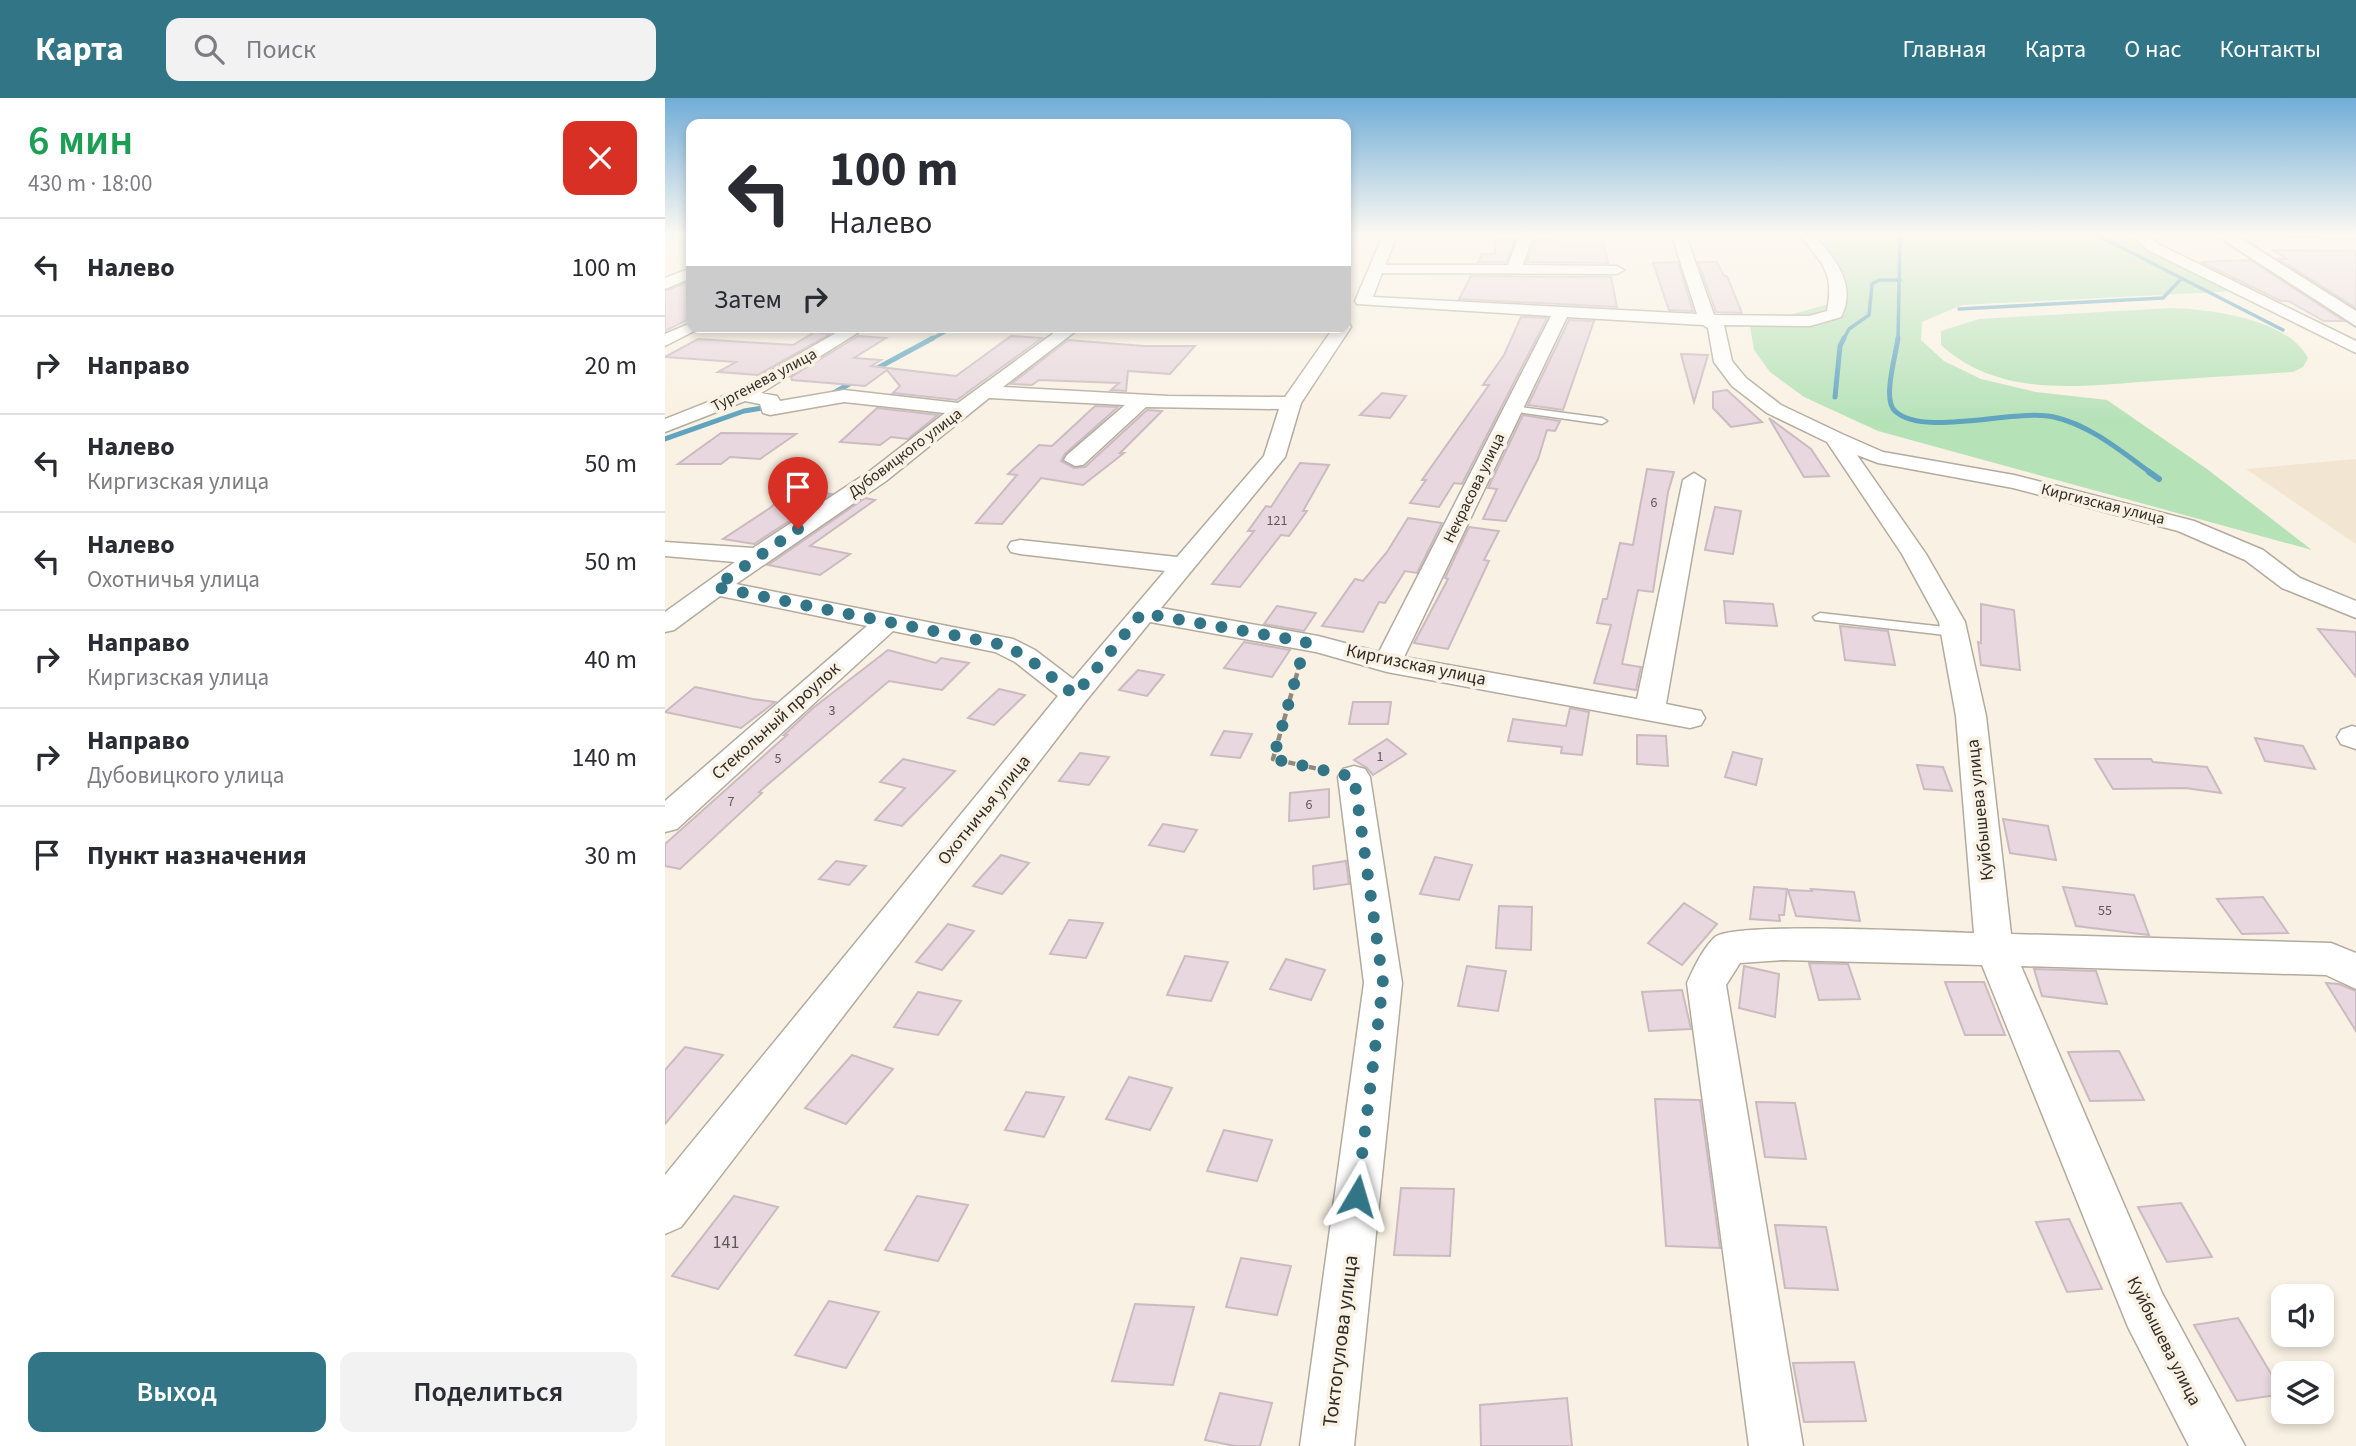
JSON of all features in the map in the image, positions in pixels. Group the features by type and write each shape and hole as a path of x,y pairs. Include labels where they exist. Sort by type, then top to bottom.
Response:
{"street":[{"path":"1360,296 1363,301 1561,313 1707,320 1810,321 1835,314 1838,296"},
{"name":"Охотничья улица","path":"1351,318 1365,296"},
{"path":"1699,296 1707,320 1716,326 1723,362 1739,382 1774,409 1835,438"},
{"path":"2251,296 2356,348"},
{"path":"2319,296 2356,320"},
{"name":"Некрасова улица","path":"1387,663 1561,313"},
{"path":"669,337 686,330"},
{"name":"Тургенева улица","path":"665,426 743,395 849,333"},
{"name":"Дубовицкого улица","path":"665,624 758,556 878,476 962,409 1065,333"},
{"name":"Охотничья улица","path":"665,1210 1075,695 1274,457 1291,403 1340,333"},
{"path":"985,392 1141,401 1291,403"},
{"path":"743,395 770,405 844,396 962,409"},
{"path":"1075,460 1141,401"},
{"name":"Киргизская улица","path":"1835,438 1878,457 2026,485 2186,526 2254,555 2291,583 2356,610"},
{"name":"Куйбышева улица","path":"1835,438 1914,554 1952,622 1971,716 1994,948 2145,1310 2218,1446"},
{"path":"1650,709 1694,480"},
{"path":"1020,547 1182,565"},
{"path":"665,549 758,556"},
{"path":"715,587 1003,645 1025,656 1075,695"},
{"name":"Киргизская улица","path":"1142,613 1306,642 1387,663 1690,718"},
{"name":"Стекольный проулок","path":"665,820 886,622"},
{"name":"Токтогулова улица","path":"1327,1446 1383,983 1354,777"},
{"path":"1776,1446 1706,983 1729,948 1782,944 2331,959 2356,972"}],"lane":[{"path":"1513,409 1602,421"},
{"path":"1820,617 1954,632"}],"path":[{"path":"1306,642 1273,759 1354,777"}],"shaded area":[{"path":"2356,459 2356,544 2246,469"}],"green space":[{"path":"1839,296 2141,296 1962,305 1922,322 1921,340 1944,361 1981,379 2036,392 2107,400 2207,469 2312,550 1878,431 1804,397 1770,372 1754,350 1750,326 1839,301"},
{"path":"2170,308 2226,314 2266,325 2298,345 2308,358 2303,367 2293,372 2070,386 2015,381 1989,374 1964,362 1941,345 1941,331 1979,319"}],"building":[{"path":"665,296 686,296 686,320 665,331"},
{"path":"1461,296 1615,296 1617,307 1459,299"},
{"path":"1664,296 1688,296 1693,311 1669,310"},
{"path":"1710,296 1735,296 1742,313 1716,312"},
{"path":"2271,296 2305,296 2344,321 2324,321 2288,301"},
{"path":"2337,296 2356,296 2356,308"},
{"path":"1521,317 1547,318 1462,484 1454,483 1439,507 1410,503 1426,480 1422,480 1489,385 1483,385 1504,355"},
{"path":"1569,320 1594,321 1563,410 1528,405"},
{"path":"813,333 830,334 758,375 718,372 736,362 665,357 698,339 793,345"},
{"path":"858,336 886,338 854,358 881,360 871,366 956,376 1011,336 1042,338 957,400 893,393 900,386 887,370 865,386 792,380 791,377"},
{"path":"1068,340 1144,346 1195,346 1170,374 1128,371 1126,391 1111,390 1119,383 1039,380 1032,385 1011,384"},
{"path":"1681,354 1708,355 1694,402"},
{"path":"1727,390 1762,422 1731,427 1713,408 1713,392"},
{"path":"1382,393 1406,396 1390,418 1360,415"},
{"path":"1095,406 1118,407 1065,454 1061,461 1074,468 1085,467 1147,410 1162,411 1120,453 1124,453 1083,485 1041,478 1002,524 976,523 1017,475 1008,474 1039,445 1052,446"},
{"path":"877,408 938,415 908,439 891,437 880,445 840,442"},
{"path":"1523,415 1560,421 1555,431 1547,430 1538,459 1506,521 1483,519 1497,489 1488,488"},
{"path":"1769,418 1811,449 1829,476 1804,477"},
{"path":"721,433 796,434 760,459 730,457 721,464 678,464"},
{"path":"1300,463 1329,465 1303,511 1307,511 1289,536 1281,535 1240,587 1212,584 1254,531 1248,531 1266,506 1271,507"},
{"path":"1647,469 1674,472 1668,492 1653,592 1638,590 1622,664 1641,667 1636,690 1594,683 1611,625 1597,623 1603,599 1607,599 1620,543 1633,545"},
{"path":"791,489 831,494 754,544 723,539 770,508"},
{"path":"865,498 875,500 810,546 850,554 820,575 768,565"},
{"path":"1715,507 1741,511 1733,554 1705,550"},
{"path":"1408,518 1442,523 1417,573 1405,571 1385,603 1379,602 1363,632 1322,626 1355,579 1363,581 1387,552"},
{"path":"1469,527 1499,531 1484,560 1489,561 1448,649 1414,643 1448,579 1445,578"},
{"path":"1724,601 1773,604 1777,626 1726,623"},
{"path":"1981,604 2014,610 2020,670 1981,665 1978,642 1981,643"},
{"path":"1277,606 1316,613 1304,631 1264,624"},
{"path":"1840,626 1888,631 1895,665 1845,660"},
{"path":"2318,629 2356,632 2356,677"},
{"path":"1244,642 1290,650 1272,677 1224,668"},
{"path":"888,650 936,663 941,658 969,663 942,690 889,681 759,792 762,793 680,869 665,866 665,844 787,735 784,735 813,708"},
{"path":"1138,670 1164,675 1147,696 1119,690"},
{"path":"695,687 775,702 741,728 665,712"},
{"path":"999,689 1025,695 994,725 968,718"},
{"path":"1353,702 1391,702 1388,724 1349,724"},
{"path":"1570,708 1589,712 1582,755 1561,753 1562,747 1508,741 1513,719 1566,726"},
{"path":"1224,731 1252,734 1240,758 1211,755"},
{"path":"1637,735 1666,736 1668,766 1637,764"},
{"path":"2255,738 2303,746 2315,769 2265,761"},
{"path":"1387,739 1406,754 1373,775 1354,760"},
{"path":"1733,752 1762,759 1756,785 1725,777"},
{"path":"1080,753 1109,757 1089,785 1059,781"},
{"path":"903,759 955,771 902,826 875,820 905,788 880,782"},
{"path":"2095,759 2151,759 2153,762 2207,767 2221,793 2185,788 2113,789"},
{"path":"1917,765 1943,767 1952,791 1924,789"},
{"path":"1329,789 1329,817 1289,821 1290,793"},
{"path":"2003,819 2048,826 2056,860 2010,853"},
{"path":"1163,824 1197,830 1184,852 1149,845"},
{"path":"1001,855 1029,863 1002,894 973,886"},
{"path":"1435,857 1472,865 1459,900 1420,894"},
{"path":"836,861 866,866 849,885 819,879"},
{"path":"1346,861 1349,884 1314,889 1313,866"},
{"path":"1754,887 1787,889 1784,915 1779,915 1780,921 1750,919"},
{"path":"2063,887 2134,895 2149,935 2076,926"},
{"path":"1811,889 1854,892 1860,921 1796,916 1788,890 1812,891"},
{"path":"2263,897 2288,933 2242,934 2217,899"},
{"path":"1684,903 1717,924 1682,965 1648,943"},
{"path":"1499,906 1532,907 1531,950 1496,948"},
{"path":"1069,920 1103,923 1086,958 1050,954"},
{"path":"948,924 974,931 942,970 916,962"},
{"path":"1185,956 1228,962 1211,1001 1167,995"},
{"path":"1286,959 1325,970 1311,1000 1270,989"},
{"path":"1809,963 1848,964 1860,999 1819,1000"},
{"path":"1467,966 1506,971 1498,1011 1458,1006"},
{"path":"1744,966 1779,974 1775,1017 1739,1008"},
{"path":"2034,969 2096,971 2107,1004 2042,996"},
{"path":"1945,982 1984,982 2005,1035 1965,1035"},
{"path":"2326,983 2339,984 2356,991 2356,1031"},
{"path":"1682,990 1691,1029 1649,1031 1642,992"},
{"path":"918,992 961,1001 938,1035 894,1027"},
{"path":"685,1047 723,1055 665,1124 665,1070"},
{"path":"2119,1051 2144,1100 2090,1101 2068,1052"},
{"path":"852,1055 893,1069 846,1124 805,1108"},
{"path":"1129,1077 1172,1088 1150,1130 1106,1119"},
{"path":"1026,1092 1064,1097 1044,1137 1005,1130"},
{"path":"1655,1099 1700,1100 1720,1248 1666,1246"},
{"path":"1756,1102 1795,1103 1806,1159 1765,1157"},
{"path":"1224,1130 1272,1140 1257,1181 1207,1171"},
{"path":"1401,1188 1454,1189 1450,1256 1394,1255"},
{"path":"734,1196 778,1207 718,1289 672,1276"},
{"path":"917,1196 968,1205 938,1261 885,1250"},
{"path":"2181,1203 2212,1257 2167,1262 2138,1207"},
{"path":"2069,1219 2102,1289 2067,1292 2036,1222"},
{"path":"1775,1225 1826,1227 1838,1290 1785,1288"},
{"path":"1241,1258 1291,1266 1277,1315 1226,1307"},
{"path":"829,1301 879,1312 846,1368 795,1355"},
{"path":"1135,1304 1194,1307 1173,1385 1112,1381"},
{"path":"2238,1318 2271,1374 2271,1396 2237,1401 2194,1325"},
{"path":"1854,1362 1866,1421 1804,1422 1793,1363"},
{"path":"1220,1393 1272,1403 1260,1446 1235,1446 1205,1440"},
{"path":"1567,1398 1572,1446 1481,1446 1480,1405"}],"waterway":[{"path":"1843,340 1849,329 1869,315 1871,296"},
{"path":"1898,340 1899,296"},
{"path":"1959,309 2165,296"},
{"path":"2216,296 2283,330"},
{"path":"930,340 943,333"},
{"path":"872,371 933,338"},
{"path":"1898,338 1890,397 1895,411 1908,419 1948,422 2037,415 2054,417 2093,433 2151,473"},
{"path":"1835,397 1840,346 1843,340"},
{"path":"830,395 858,379"},
{"path":"665,439 744,411 769,407"},
{"path":"2149,472 2159,479"}],"route":[{"path":"798,529 715,587 1003,645 1025,656 1075,695 1142,613 1306,642 1273,759 1354,777 1371,882 1383,983 1357,1196"}]}
